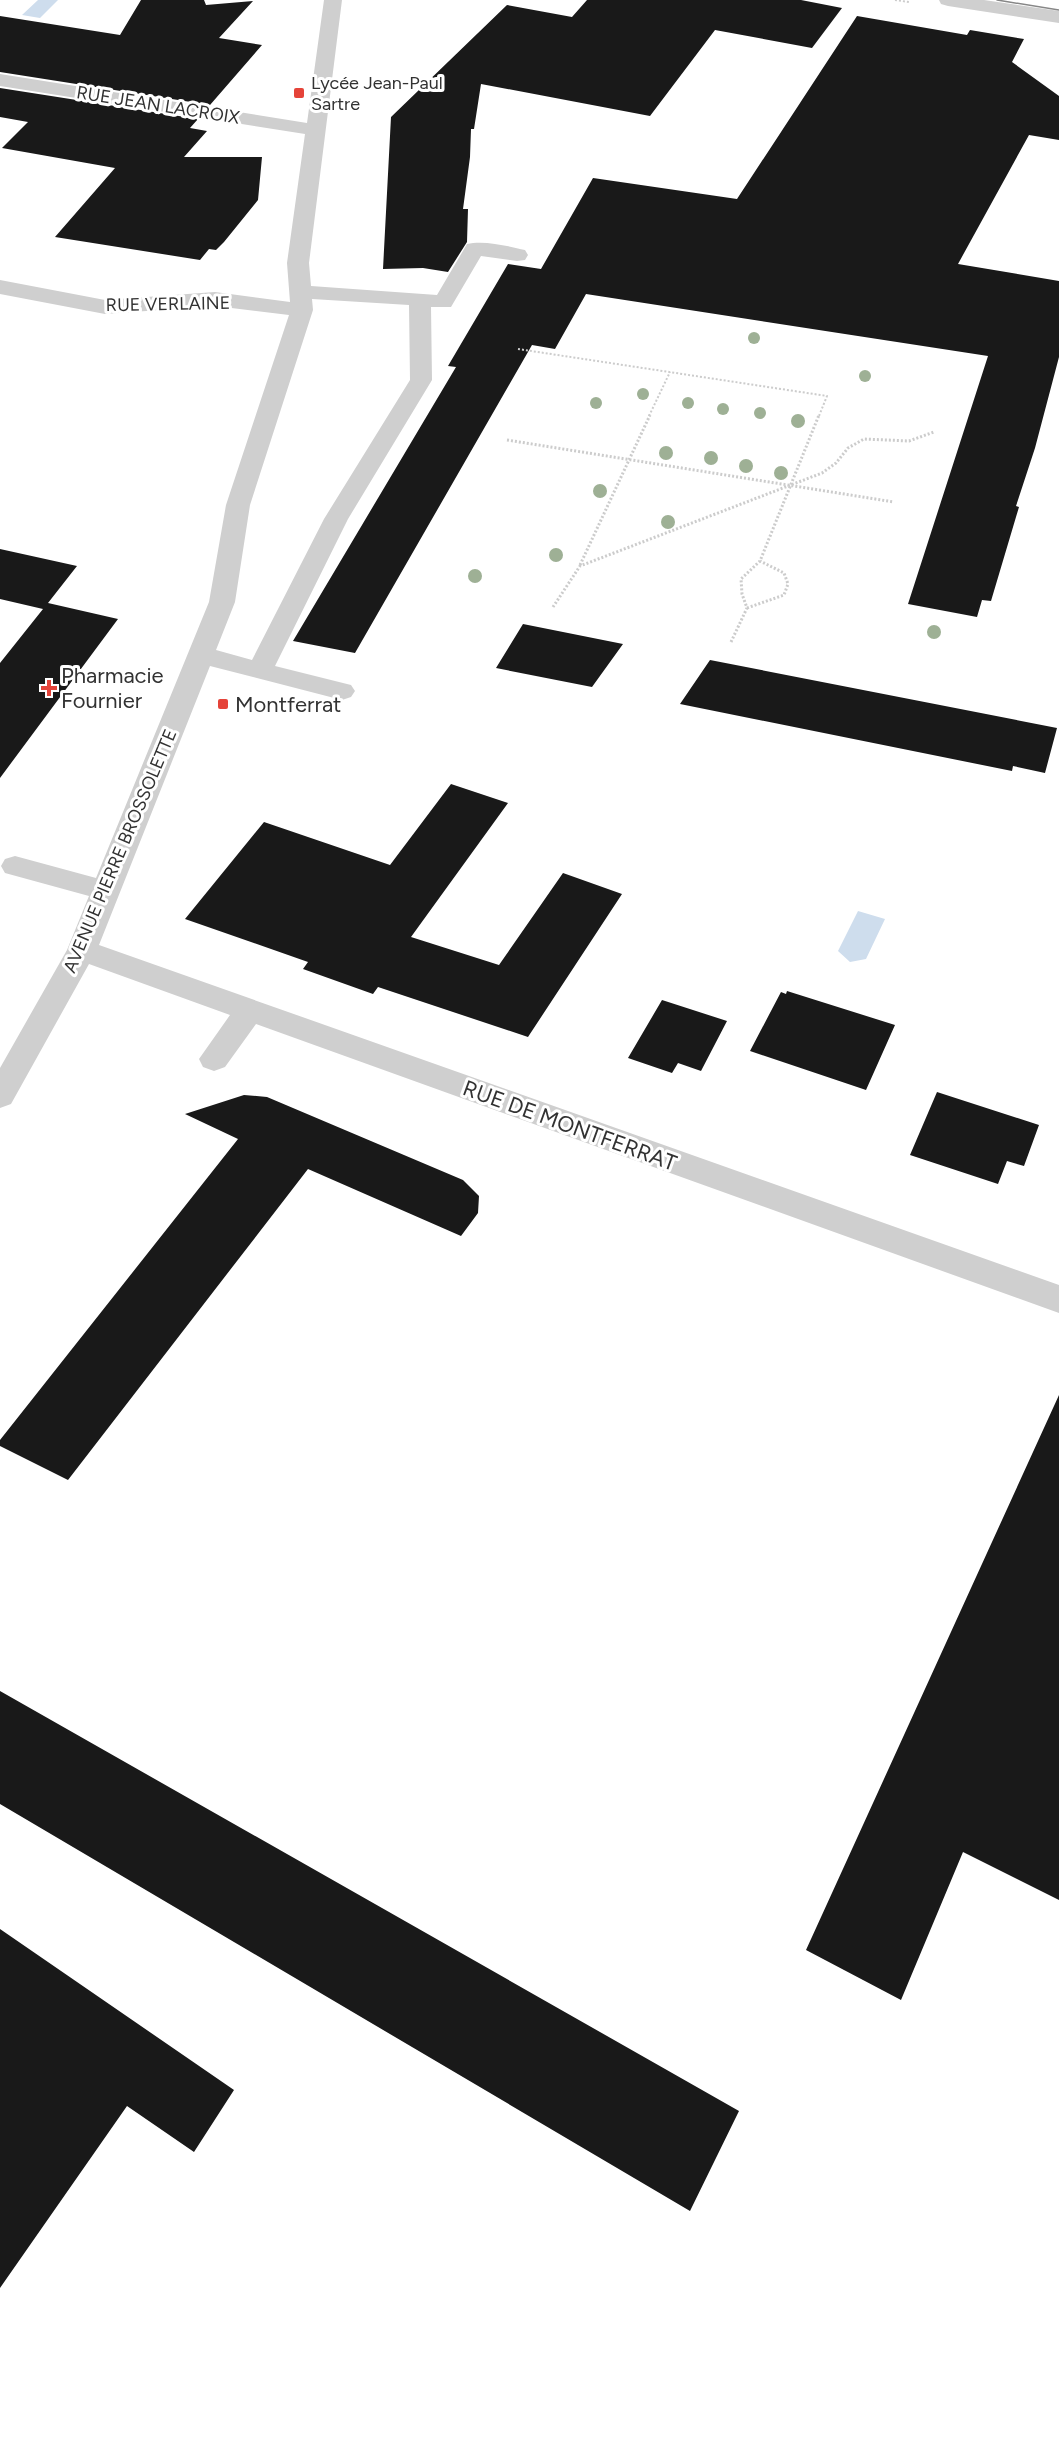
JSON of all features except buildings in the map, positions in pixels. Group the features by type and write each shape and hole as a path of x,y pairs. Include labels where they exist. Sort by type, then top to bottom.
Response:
{"street":[{"name":"AVENUE PIERRE BROSSOLETTE","path":"0,1096 82,950 222,602 238,505 301,301 298,263 333,0"},
{"path":"948,0 1059,17"},
{"name":"RUE JEAN LACROIX","path":"0,80 316,130"},
{"name":"RUE VERLAINE","path":"0,287 105,307 215,299 301,301 420,299 443,302 475,249 517,255"},
{"path":"260,670 336,519 421,380 420,299"},
{"path":"201,655 342,691"},
{"path":"15,866 106,891"},
{"name":"RUE DE MONTFERRAT","path":"82,950 1059,1299"},
{"path":"214,1059 250,1010"}],"path":[{"path":"519,349 827,396 760,561 741,579 742,594 747,608 731,642"},
{"path":"553,607 580,566 670,372"},
{"path":"580,566 822,473 836,463 848,448 864,439 909,441 934,432"},
{"path":"507,440 894,502"},
{"path":"747,608 784,595 788,584 784,573 760,561"}],"water":[{"path":"38,0 58,0 40,18 22,15"},
{"path":"858,911 885,919 866,959 850,962 838,951"}],"tram line":[{"path":"997,0 1059,10"}],"place":[{"name":"Lycée Jean-Paul Sartre","path":"299,93"},
{"name":"Pharmacie Fournier","path":"49,688"},
{"name":"Montferrat","path":"223,704"}]}
